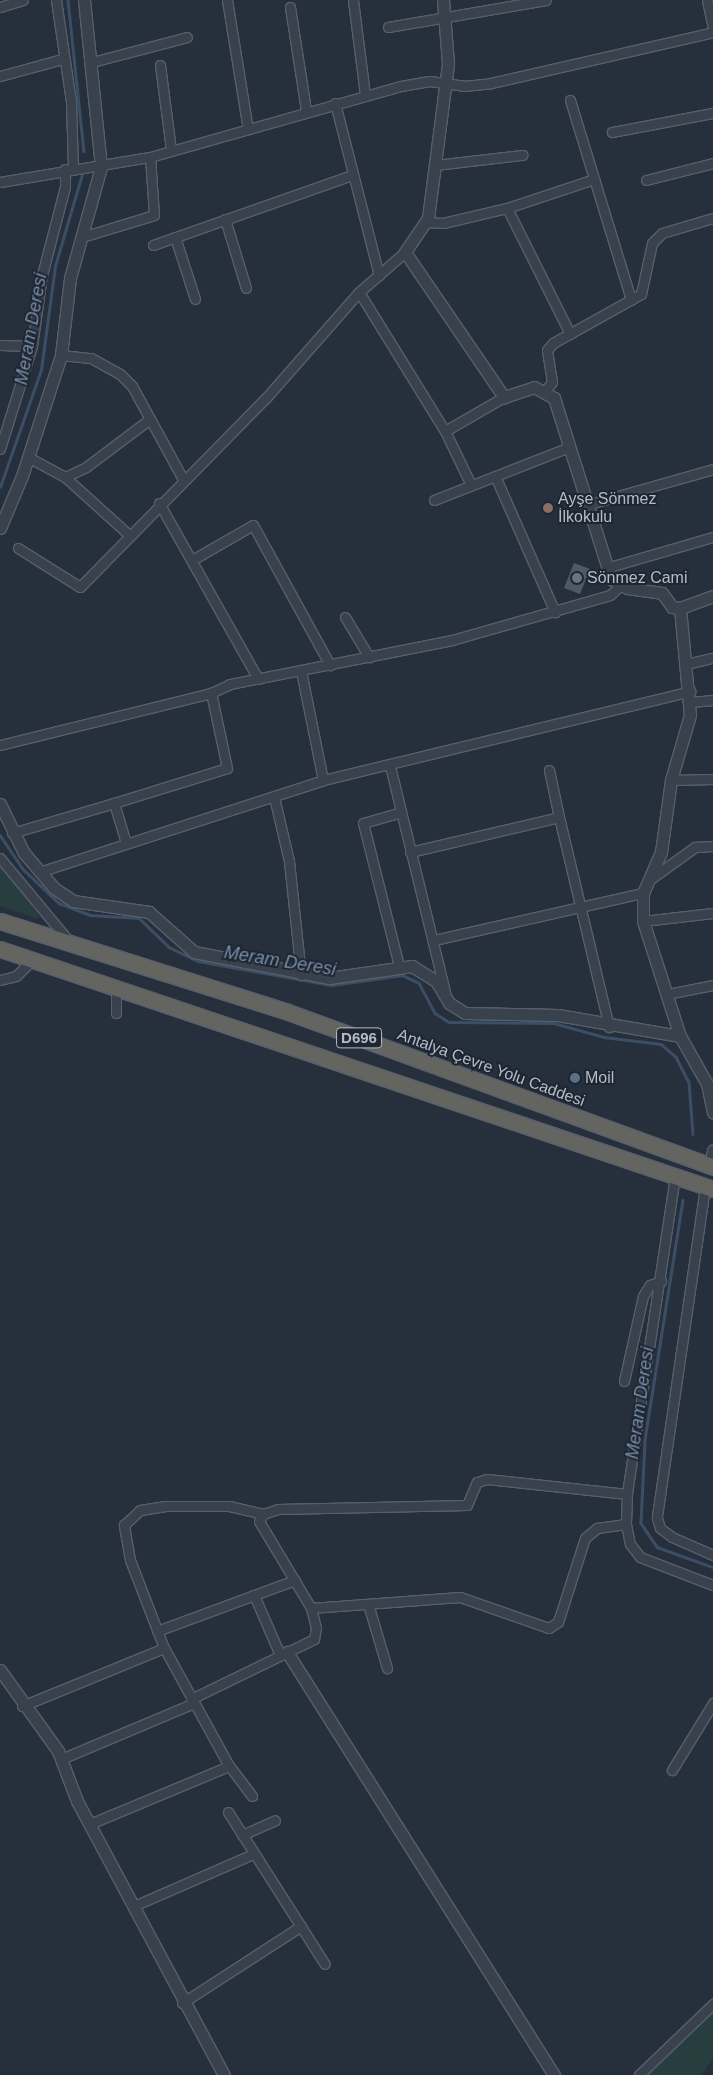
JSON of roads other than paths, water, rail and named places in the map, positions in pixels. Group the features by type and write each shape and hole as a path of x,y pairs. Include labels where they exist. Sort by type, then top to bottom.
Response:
{"highway":[{"name":"Antalya Çevre Yolu Caddesi","path":"0,921 288,1012 712,1167"},
{"name":"D696","path":"0,949 709,1188"}],"street":[{"path":"0,7 23,0"},
{"path":"0,449 2,435 32,346 42,275 69,168 71,101 62,59 56,0"},
{"path":"0,528 28,457 61,355 66,296 102,168 84,0"},
{"path":"227,0 248,129"},
{"path":"353,0 365,95"},
{"path":"18,548 80,587 128,534 266,399 360,292 406,252 425,222 435,165 445,82 444,0"},
{"path":"388,27 445,19 546,0"},
{"path":"0,182 69,168 102,168 248,129 306,110 430,81 491,83 713,30 707,0"},
{"path":"290,7 306,110"},
{"path":"92,62 187,37"},
{"path":"0,76 62,59"},
{"path":"160,65 171,150"},
{"path":"570,100 631,300"},
{"path":"335,103 379,275"},
{"path":"612,132 713,113"},
{"path":"435,165 522,155"},
{"path":"82,237 154,215 150,156"},
{"path":"646,180 713,162"},
{"path":"153,245 352,175"},
{"path":"425,222 443,223 507,208 594,179"},
{"path":"507,208 570,334"},
{"path":"546,390 552,382 547,350 570,334 641,294 657,238 713,218"},
{"path":"225,219 246,288"},
{"path":"175,237 195,299"},
{"path":"406,252 504,397"},
{"path":"360,292 445,431 471,485"},
{"path":"0,345 32,346"},
{"path":"61,355 91,358 120,374 150,419 183,479"},
{"path":"445,431 504,397 534,387 546,390 554,398 610,579 621,585 662,593 672,607 680,608 713,596"},
{"path":"65,477 86,467 150,419"},
{"path":"434,500 568,447"},
{"path":"28,457 65,477 128,534"},
{"path":"586,505 713,469"},
{"path":"495,476 555,612"},
{"path":"159,503 258,679"},
{"path":"192,560 253,525 330,665"},
{"path":"606,568 713,537"},
{"path":"0,744 211,693 258,679 369,657 555,612 610,595 621,585"},
{"path":"680,608 691,697 671,780 660,852 643,893 643,921 680,1036 707,1084 713,1112"},
{"path":"346,618 369,657"},
{"path":"686,664 713,658"},
{"path":"301,671 323,780"},
{"path":"12,833 227,768 211,693"},
{"path":"39,872 323,780 691,697 713,700"},
{"path":"390,766 399,813 434,940 445,993 449,1003 465,1013 558,1015 609,1027 680,1036"},
{"path":"548,770 609,1027"},
{"path":"671,780 713,779"},
{"path":"274,797 289,861 301,974"},
{"path":"114,803 126,843"},
{"path":"0,804 12,833 39,872 73,901 149,912 194,952 301,974 353,977 399,966 425,972 445,993"},
{"path":"399,813 363,823 399,966"},
{"path":"410,852 559,817"},
{"path":"648,880 695,847 713,846"},
{"path":"0,858 72,944"},
{"path":"434,940 581,910 643,893"},
{"path":"643,921 713,913"},
{"path":"0,980 16,976 32,960"},
{"path":"667,994 713,985"},
{"path":"116,988 116,1013"},
{"path":"712,1167 713,1150"},
{"path":"675,1176 661,1281 627,1494 626,1524 630,1544 640,1557 713,1585"},
{"path":"709,1188 657,1518 660,1528 672,1537 713,1555"},
{"path":"624,1381 643,1296 650,1285 661,1281"},
{"path":"252,1796 230,1766 164,1648 130,1560 124,1525 130,1517 140,1510 166,1506 229,1506 263,1514 313,1508 467,1505 477,1482 487,1479 627,1494"},
{"path":"61,1759 193,1701 314,1639 316,1628 311,1608 259,1521 263,1514"},
{"path":"311,1608 460,1597 554,1626 585,1538 597,1528 626,1524"},
{"path":"157,1631 295,1580"},
{"path":"254,1595 283,1654 554,2075"},
{"path":"368,1604 387,1668"},
{"path":"22,1706 164,1648"},
{"path":"0,1670 4,1684 61,1759 92,1823 136,1904 182,2003 224,2075"},
{"path":"672,1770 713,1702"},
{"path":"92,1823 230,1766"},
{"path":"228,1812 253,1854 325,1964"},
{"path":"242,1835 275,1820"},
{"path":"136,1904 253,1854"},
{"path":"182,2003 301,1926"},
{"path":"639,2075 713,2004"}],"waterway":[{"name":"Meram Deresi","path":"68,0 84,151"},
{"name":"Meram Deresi","path":"0,487 41,370 55,266 82,174"},
{"name":"Meram Deresi","path":"0,835 23,869 59,903 90,915 139,918 169,947 198,961 332,985 402,975 419,983 435,1013 449,1022 554,1023 604,1037 661,1044 676,1057 689,1082 693,1134"},
{"name":"Meram Deresi","path":"683,1200 645,1441 641,1523 657,1547 713,1567"}],"place":[{"name":"Ayşe Sönmez İlkokulu","path":"548,508"},
{"name":"Sönmez Cami","path":"577,578"},
{"name":"Moil","path":"575,1078"}]}
